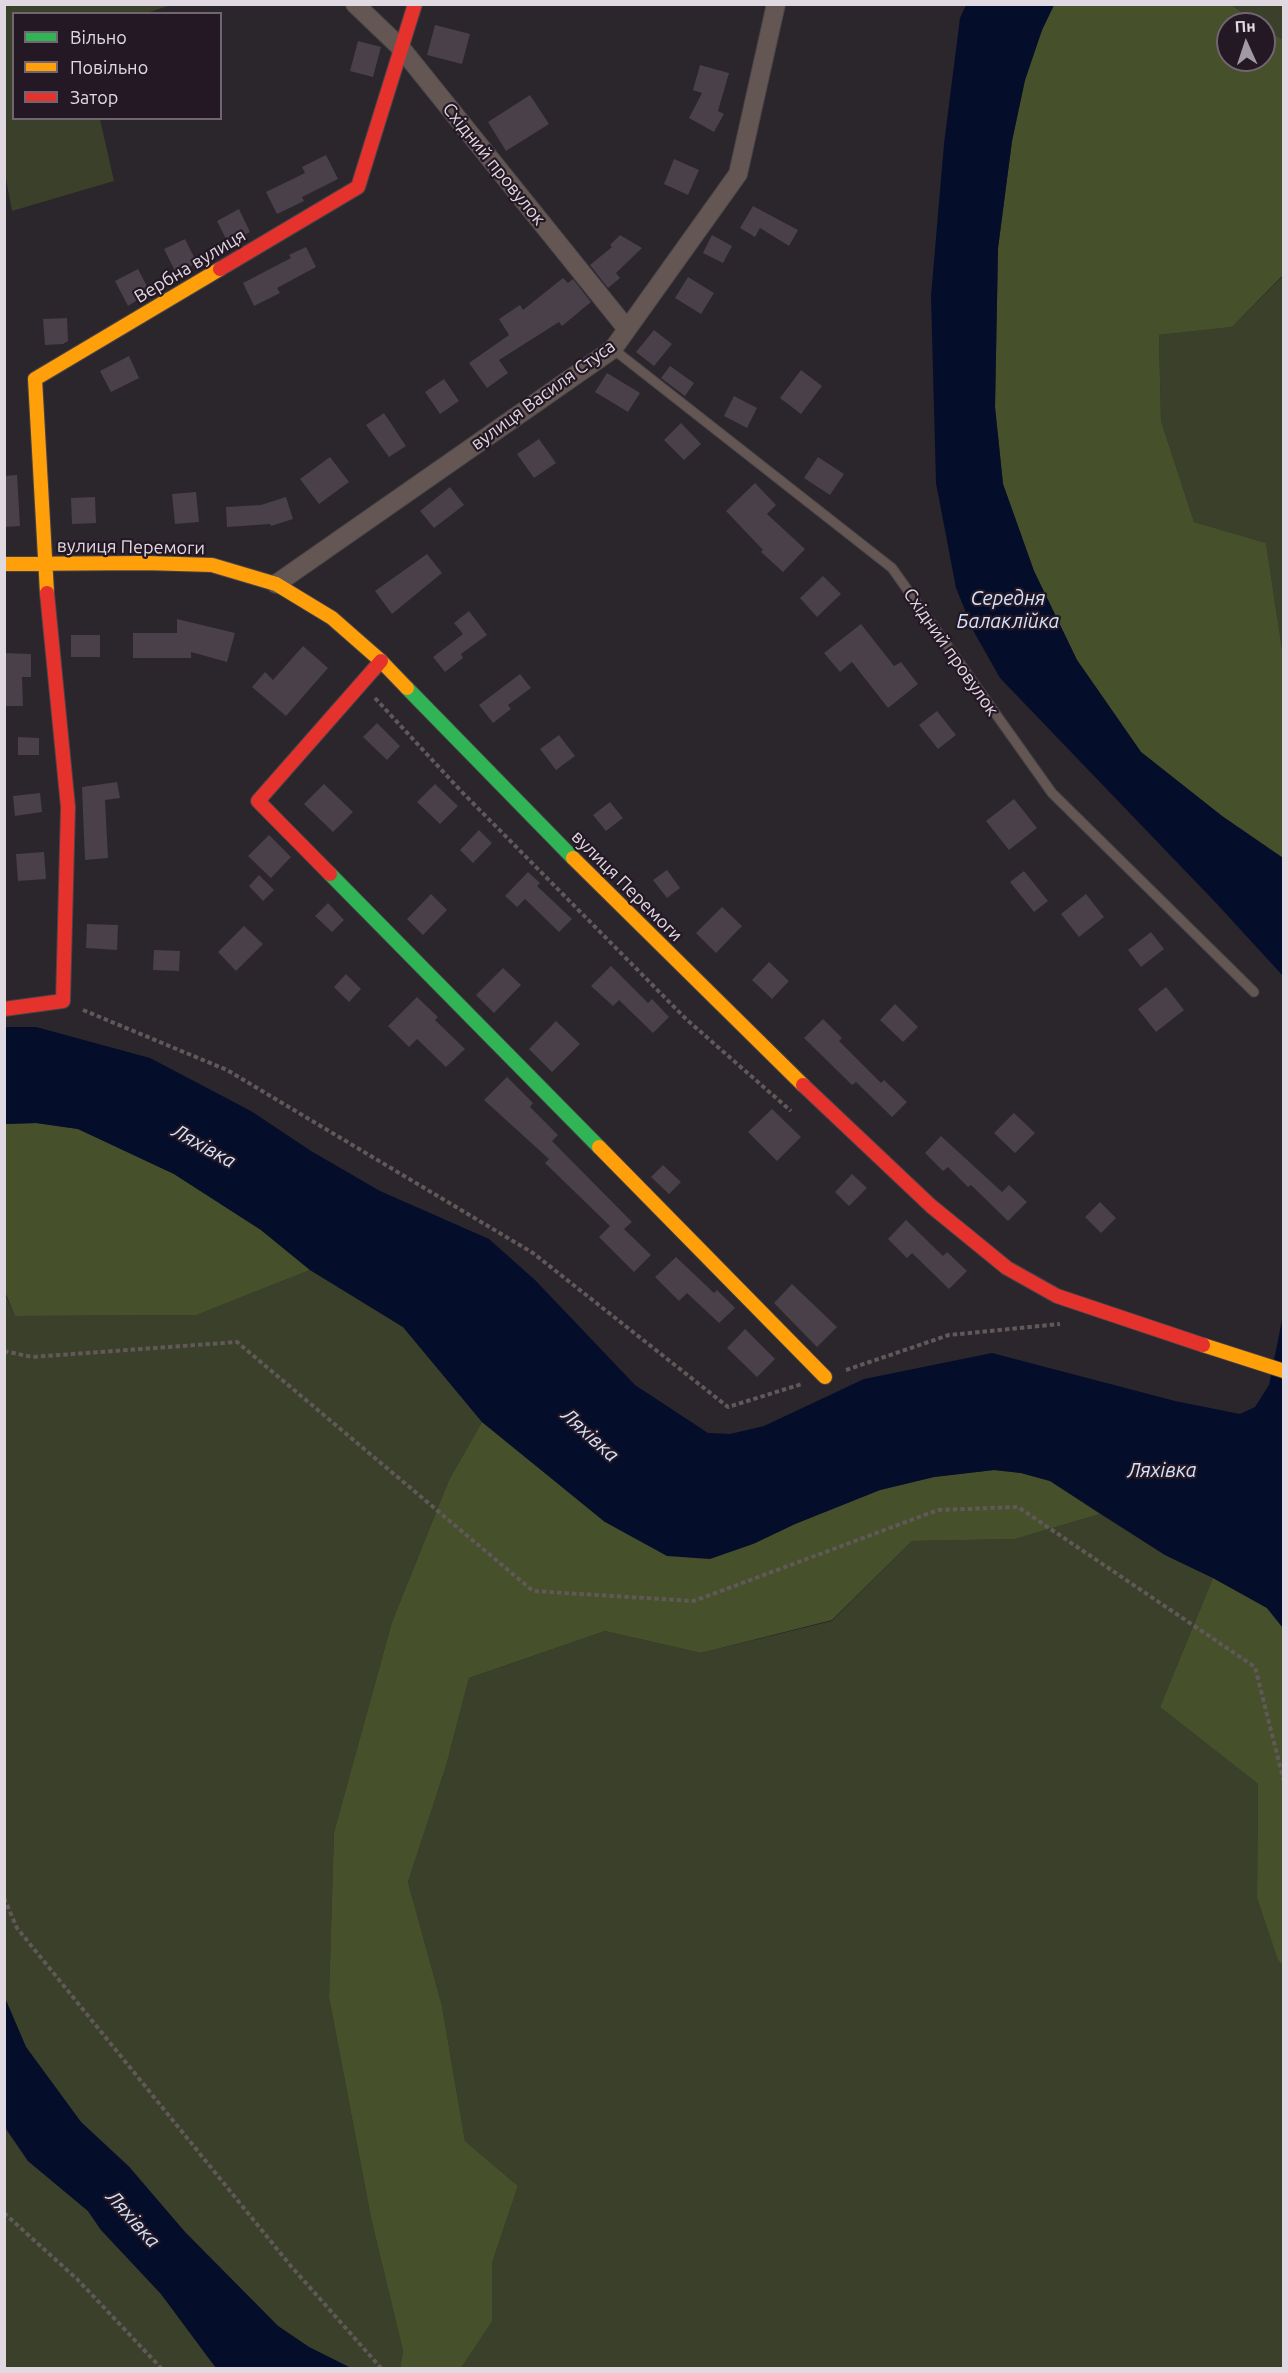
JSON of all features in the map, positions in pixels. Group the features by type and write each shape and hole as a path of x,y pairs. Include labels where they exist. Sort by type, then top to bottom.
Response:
{"street":[{"name":"Східний провулок","path":"355,4 401,48 627,330"},
{"name":"Вербна вулиця","path":"44,563 35,379 358,187 415,4"},
{"name":"вулиця Василя Стуса","path":"276,584 613,349 738,174 776,4"},
{"name":"вулиця Перемоги","path":"4,564 146,562 212,565 276,584 332,618 381,661 628,914 854,1136 931,1206 1007,1268 1057,1296 1284,1371"},
{"path":"4,1009 63,1001 68,807 44,563"},
{"path":"381,661 258,801 825,1377"}],"lane":[{"name":"Східний провулок","path":"613,349 892,568 1052,793 1254,992"}],"path":[{"path":"362,683 460,790 686,1019 800,1118"},
{"path":"63,1001 227,1070 532,1253 728,1407 949,1335 1067,1323"},
{"path":"4,1351 32,1358 237,1342 533,1591 694,1601 938,1510 1018,1508 1255,1667 1284,1782"},
{"path":"4,1898 17,1928 290,2265 381,2368"},
{"path":"4,2213 78,2280 161,2368"}],"green space":[{"path":"4,5 171,5 150,12 12,12 12,120 100,120 114,181 12,211 4,169"},
{"path":"1054,5 1231,5 1242,12 1216,12 1216,72 1276,72 1276,35 1283,40 1283,275 1232,327 1159,335 1161,421 1194,522 1266,543 1283,656 1283,858 1222,816 1141,752 1077,660 1034,571 1003,484 995,407 998,248 1012,141 1025,80 1042,30"},
{"path":"1231,5 1283,5 1283,40 1276,35 1276,12 1242,12"},
{"path":"1283,276 1283,656 1266,543 1194,522 1161,421 1159,335 1232,327"},
{"path":"36,1123 78,1129 174,1174 261,1230 310,1270 196,1315 15,1316 5,1292 4,1124"},
{"path":"310,1270 403,1327 482,1422 449,1480 392,1622 334,1832 329,1997 371,2218 403,2351 400,2368 351,2368 309,2347 278,2326 185,2232 129,2166 81,2122 26,2047 5,1998 4,1292 15,1316 195,1315"},
{"path":"482,1422 605,1522 753,1544 795,1524 880,1490 934,1477 994,1470 1021,1473 1050,1481 1100,1514 1015,1539 912,1541 832,1620 701,1653 605,1631 469,1678 446,1766 408,1882 442,2006 465,2141 518,2186 492,2263 492,2321 461,2368 400,2368 403,2351 371,2218 329,1997 334,1832 392,1622 449,1480"},
{"path":"1100,1514 1165,1555 1213,1578 1160,1707 1258,1784 1257,1898 1278,1959 1284,1965 1283,2368 461,2368 491,2321 492,2263 518,2186 465,2141 442,2006 408,1882 446,1766 469,1678 605,1631 701,1653 832,1621 912,1541 1015,1539"},
{"path":"1213,1578 1267,1608 1283,1628 1283,1965 1278,1960 1257,1898 1258,1784 1160,1707"},
{"path":"4,2127 28,2161 88,2211 101,2230 161,2294 216,2368 5,2368"}],"water":[{"name":"Середня Балаклійка","path":"966,5 1054,5 1042,30 1025,80 1012,141 998,248 995,407 1003,484 1034,571 1077,660 1141,752 1222,816 1283,858 1283,976 1000,678 974,632 956,588 936,483 931,296 944,144 960,18"},
{"name":"Ляхівка","path":"4,1027 36,1027 150,1058 251,1111 311,1151 380,1191 489,1239 535,1280 635,1385 708,1433 730,1434 764,1426 864,1379 992,1353 1175,1401 1240,1414 1255,1407 1269,1385 1283,1315 1283,1628 1267,1608 1165,1555 1050,1481 1021,1473 994,1470 934,1477 880,1490 795,1524 753,1544 710,1559 667,1556 605,1522 482,1422 403,1327 310,1270 261,1230 174,1174 78,1129 36,1123 5,1124"},
{"name":"Ляхівка","path":"5,1998 26,2047 81,2122 129,2167 185,2232 278,2326 309,2347 351,2368 216,2368 161,2294 101,2230 88,2211 28,2161 5,2127"}],"building":[{"path":"435,25 470,34 462,64 427,55"},
{"path":"358,41 381,47 373,77 350,71"},
{"path":"700,65 729,73 718,111 724,114 714,132 689,118 702,93 693,90"},
{"path":"530,95 549,124 506,151 488,122"},
{"path":"326,155 338,179 302,197 304,201 277,214 266,192 305,173 302,167"},
{"path":"674,159 699,170 688,195 664,184"},
{"path":"753,206 798,230 789,246 760,228 755,237 740,228"},
{"path":"239,209 250,232 228,243 217,221"},
{"path":"620,235 642,248 616,273 620,278 608,288 590,265 612,247 610,245"},
{"path":"712,235 732,246 723,263 703,253"},
{"path":"185,239 197,263 176,273 164,249"},
{"path":"306,247 316,267 277,288 280,293 254,306 243,283 291,258 289,255"},
{"path":"138,269 150,292 128,306 115,281"},
{"path":"688,277 714,293 701,314 675,298"},
{"path":"563,278 568,283 573,279 591,302 562,326 559,322 499,360 508,373 487,388 469,363 509,335 499,319 520,305 523,310"},
{"path":"67,318 68,341 63,344 45,345 43,319"},
{"path":"654,330 672,344 654,366 636,352"},
{"path":"129,356 139,378 111,392 100,371"},
{"path":"670,366 694,383 685,396 661,378"},
{"path":"801,370 822,386 801,414 780,398"},
{"path":"607,373 640,393 628,412 595,392"},
{"path":"444,379 459,401 440,414 425,392"},
{"path":"734,396 757,408 747,428 724,416"},
{"path":"384,413 406,446 389,457 366,425"},
{"path":"681,423 701,444 684,460 664,440"},
{"path":"539,439 556,463 534,478 517,454"},
{"path":"330,457 349,482 319,504 300,479"},
{"path":"818,457 844,474 830,495 804,478"},
{"path":"17,475 20,526 4,527 4,476"},
{"path":"755,483 776,505 767,514 805,549 783,572 761,552 763,550 726,511"},
{"path":"450,487 464,505 434,528 420,511"},
{"path":"196,492 199,522 175,524 172,494"},
{"path":"95,497 96,523 72,524 71,498"},
{"path":"286,497 293,519 271,526 270,524 227,527 226,507 261,505"},
{"path":"427,554 442,573 392,614 375,591"},
{"path":"823,576 841,594 817,617 800,598"},
{"path":"469,611 487,635 461,654 463,658 445,672 433,657 463,634 454,623"},
{"path":"177,619 235,633 227,662 191,652 191,658 133,658 133,633 177,633"},
{"path":"861,624 894,666 901,662 918,684 888,708 852,662 840,672 824,653"},
{"path":"71,635 100,635 100,657 71,657"},
{"path":"303,646 328,668 286,716 252,687 265,672 273,680"},
{"path":"4,653 31,654 31,677 22,677 23,706 4,706"},
{"path":"520,674 531,688 508,705 511,709 493,723 479,705"},
{"path":"937,711 956,735 938,749 919,725"},
{"path":"377,723 400,746 387,760 363,737"},
{"path":"559,735 575,756 556,770 540,749"},
{"path":"18,737 39,738 39,755 18,755"},
{"path":"117,782 120,798 105,800 108,858 85,860 82,787"},
{"path":"324,784 353,812 333,832 304,804"},
{"path":"435,784 458,806 440,824 417,802"},
{"path":"40,793 42,812 15,816 13,796"},
{"path":"1014,799 1037,828 1009,850 986,821"},
{"path":"610,802 623,818 606,831 593,815"},
{"path":"479,830 492,843 473,863 460,850"},
{"path":"269,835 291,857 271,878 248,856"},
{"path":"44,852 46,879 18,881 16,854"},
{"path":"667,870 680,888 667,898 653,880"},
{"path":"1024,871 1048,901 1034,912 1010,882"},
{"path":"528,872 540,883 537,886 572,919 559,932 525,899 517,907 505,896"},
{"path":"259,875 274,890 263,901 249,886"},
{"path":"431,894 447,910 423,935 407,919"},
{"path":"1086,894 1104,917 1079,937 1061,914"},
{"path":"328,903 344,920 332,932 315,916"},
{"path":"722,907 742,926 716,953 696,933"},
{"path":"87,924 118,925 117,950 86,948"},
{"path":"244,926 263,944 236,971 218,952"},
{"path":"1151,932 1164,949 1141,967 1128,950"},
{"path":"154,950 180,951 179,971 153,970"},
{"path":"769,962 789,981 772,999 752,980"},
{"path":"611,966 648,1003 652,999 669,1017 653,1033 619,1000 613,1006 591,986"},
{"path":"503,968 521,985 494,1013 476,995"},
{"path":"346,974 361,989 349,1002 334,987"},
{"path":"1166,987 1184,1010 1156,1032 1138,1009"},
{"path":"417,997 438,1017 435,1020 465,1049 446,1067 417,1039 409,1047 388,1026"},
{"path":"895,1004 918,1027 903,1042 880,1020"},
{"path":"823,1019 842,1038 839,1041 881,1083 884,1080 907,1102 892,1117 856,1082 852,1085 804,1038"},
{"path":"556,1021 580,1044 552,1072 529,1049"},
{"path":"507,1077 533,1103 530,1107 558,1135 552,1141 632,1222 624,1229 651,1255 634,1272 599,1237 610,1226 545,1163 549,1159 484,1100"},
{"path":"772,1109 801,1137 777,1161 748,1132"},
{"path":"1014,1113 1035,1133 1015,1153 994,1133"},
{"path":"941,1136 1002,1192 1009,1185 1027,1202 1008,1221 971,1185 968,1187 948,1167 943,1171 925,1153"},
{"path":"663,1165 681,1182 669,1194 651,1177"},
{"path":"852,1174 867,1188 849,1206 835,1192"},
{"path":"1100,1202 1116,1218 1101,1233 1085,1217"},
{"path":"906,1220 943,1256 947,1252 967,1271 949,1289 912,1253 907,1258 888,1239"},
{"path":"676,1257 714,1293 717,1290 735,1308 719,1323 687,1293 679,1301 655,1277"},
{"path":"792,1284 837,1327 817,1347 774,1303"},
{"path":"745,1329 775,1359 757,1377 727,1348"}],"traffic: fast":[{"path":"407,688 573,858"},
{"path":"330,874 599,1147"}],"traffic: slow":[{"path":"47,593 35,379 220,269"},
{"path":"4,564 212,565 276,584 332,618 381,661 407,688"},
{"path":"573,858 803,1085"},
{"path":"599,1147 825,1377"},
{"path":"1203,1345 1284,1371"}],"traffic: jam":[{"path":"220,269 358,187 415,4"},
{"path":"4,1009 63,1001 68,807 47,593"},
{"path":"330,874 258,801 381,661"},
{"path":"803,1085 931,1206 1007,1268 1057,1296 1203,1345"}]}
